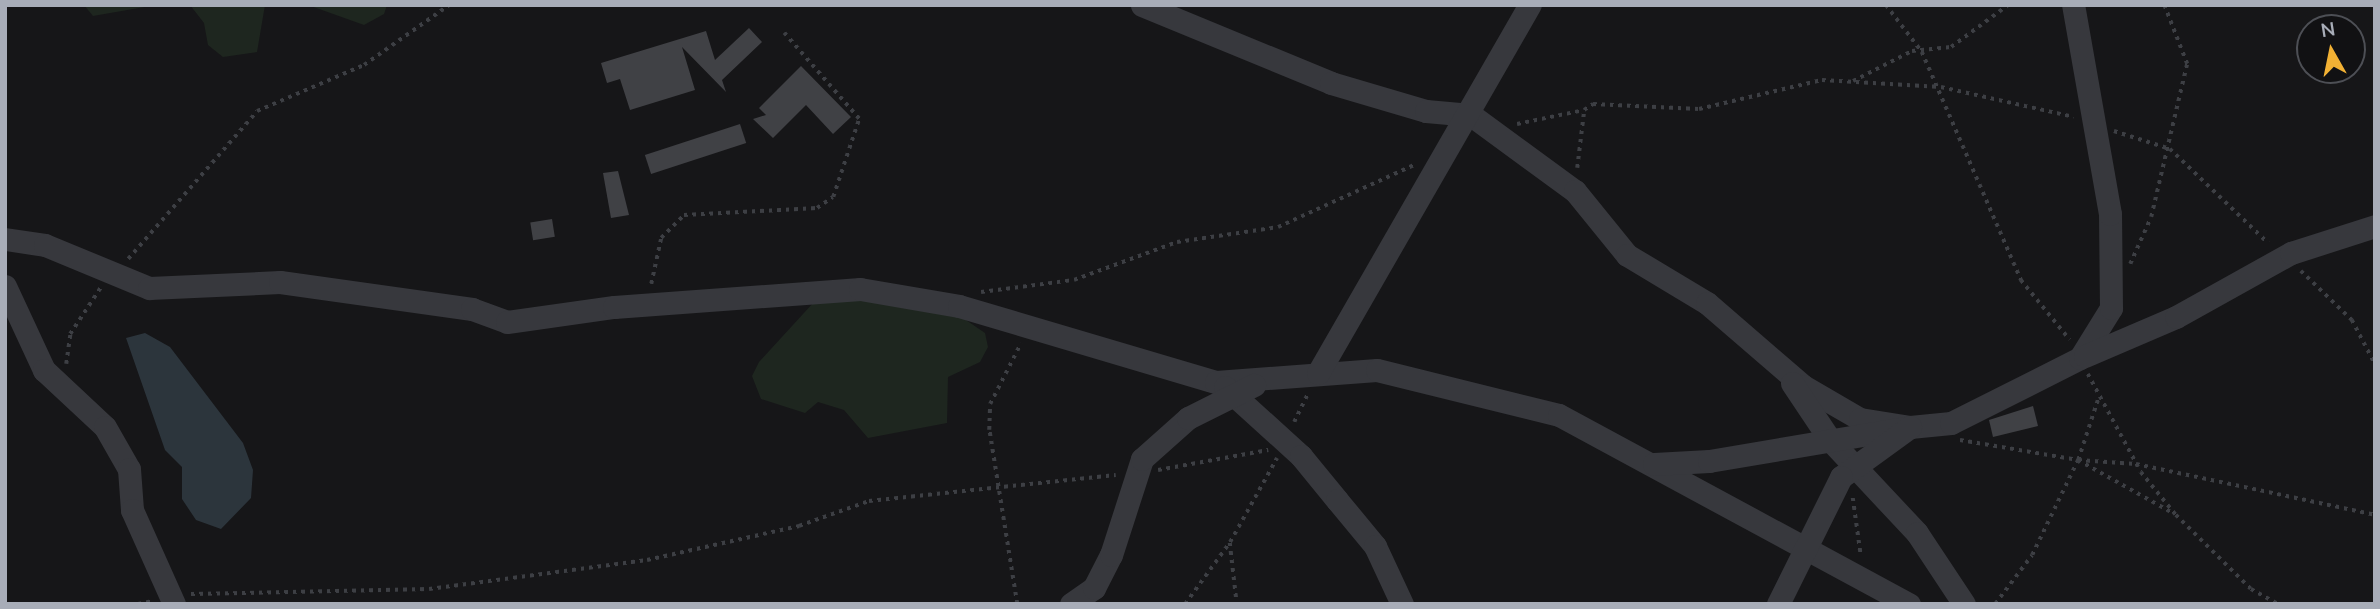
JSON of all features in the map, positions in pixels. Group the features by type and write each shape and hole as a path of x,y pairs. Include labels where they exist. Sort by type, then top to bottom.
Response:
{"street":[{"path":"1142,5 1331,83 1426,111 1471,115 1575,191 1627,255 1707,303 1803,386 1860,419 1910,427"},
{"path":"1318,373 1471,115 1530,5"},
{"path":"2073,5 2091,124 2110,214 2111,307 2080,358"},
{"path":"1653,464 1951,423 2080,358 2176,317 2285,257 2375,226"},
{"path":"5,239 45,244 111,275 149,288 247,282 314,286 472,309 507,322 653,304 860,289 1031,326 1247,389 1285,441 1375,545 1402,604"},
{"path":"5,286 29,348 105,427 129,468 132,509 173,600"},
{"path":"1778,363 1849,471 1917,533 1952,594 1964,604"},
{"path":"1071,604 1094,588 1111,555 1134,473 1188,418 1247,389 1318,373 1377,370 1531,406 1653,464 1804,550 1909,604"},
{"path":"1778,604 1804,550 1849,471 1910,427"}],"path":[{"path":"79,402 66,350 111,275 157,232 232,133 257,111 364,65 449,5"},
{"path":"1886,5 1922,52 1933,87 1978,169 2021,280 2080,358 2136,464 2176,515 2251,589 2278,604"},
{"path":"1853,81 1922,52 1951,47 2008,5"},
{"path":"2126,274 2170,149 2187,64 2164,5"},
{"path":"653,304 653,260 661,238 684,215 817,208 833,197 859,119 784,33"},
{"path":"1491,129 1604,104 1699,109 1777,86 1853,81 1933,87 2051,108 2170,149 2352,320 2375,364"},
{"path":"1575,191 1584,110"},
{"path":"973,293 1074,280 1177,242 1278,227 1423,160"},
{"path":"1017,604 993,488 990,404 1031,326"},
{"path":"1185,604 1230,542 1285,441 1318,373"},
{"path":"1995,604 2018,581 2078,460 2099,396"},
{"path":"1953,439 2078,460 2136,464 2375,515"},
{"path":"138,604 226,590 429,589 647,559 799,526 869,501 1134,473 1239,458 1285,441"},
{"path":"2078,460 2176,515"},
{"path":"1849,471 1858,524 1862,581"},
{"path":"1230,542 1237,604"}],"shaded area":[{"path":"84,5 156,5 93,16"},
{"path":"190,5 265,5 257,52 223,57 208,45 204,23"},
{"path":"308,5 387,5 384,14 364,25"},
{"path":"850,295 960,316 985,333 988,347 980,362 948,377 947,423 868,438 844,410 818,402 805,413 761,399 752,376 759,362 814,302"},
{"path":"145,333 170,347 243,443 253,470 251,498 221,529 196,520 182,499 182,467 165,450 126,338"}],"building":[{"path":"749,28 762,42 722,80 726,92 682,47 695,90 630,110 620,79 607,83 601,63 706,31 715,60"},
{"path":"801,66 851,117 833,134 806,105 773,138 753,119 766,115 759,108"},
{"path":"740,124 746,143 651,174 645,155"},
{"path":"618,171 629,215 611,218 603,173"},
{"path":"552,219 555,237 533,240 530,222"},
{"path":"2033,406 2038,426 1993,437 1989,420"}]}
